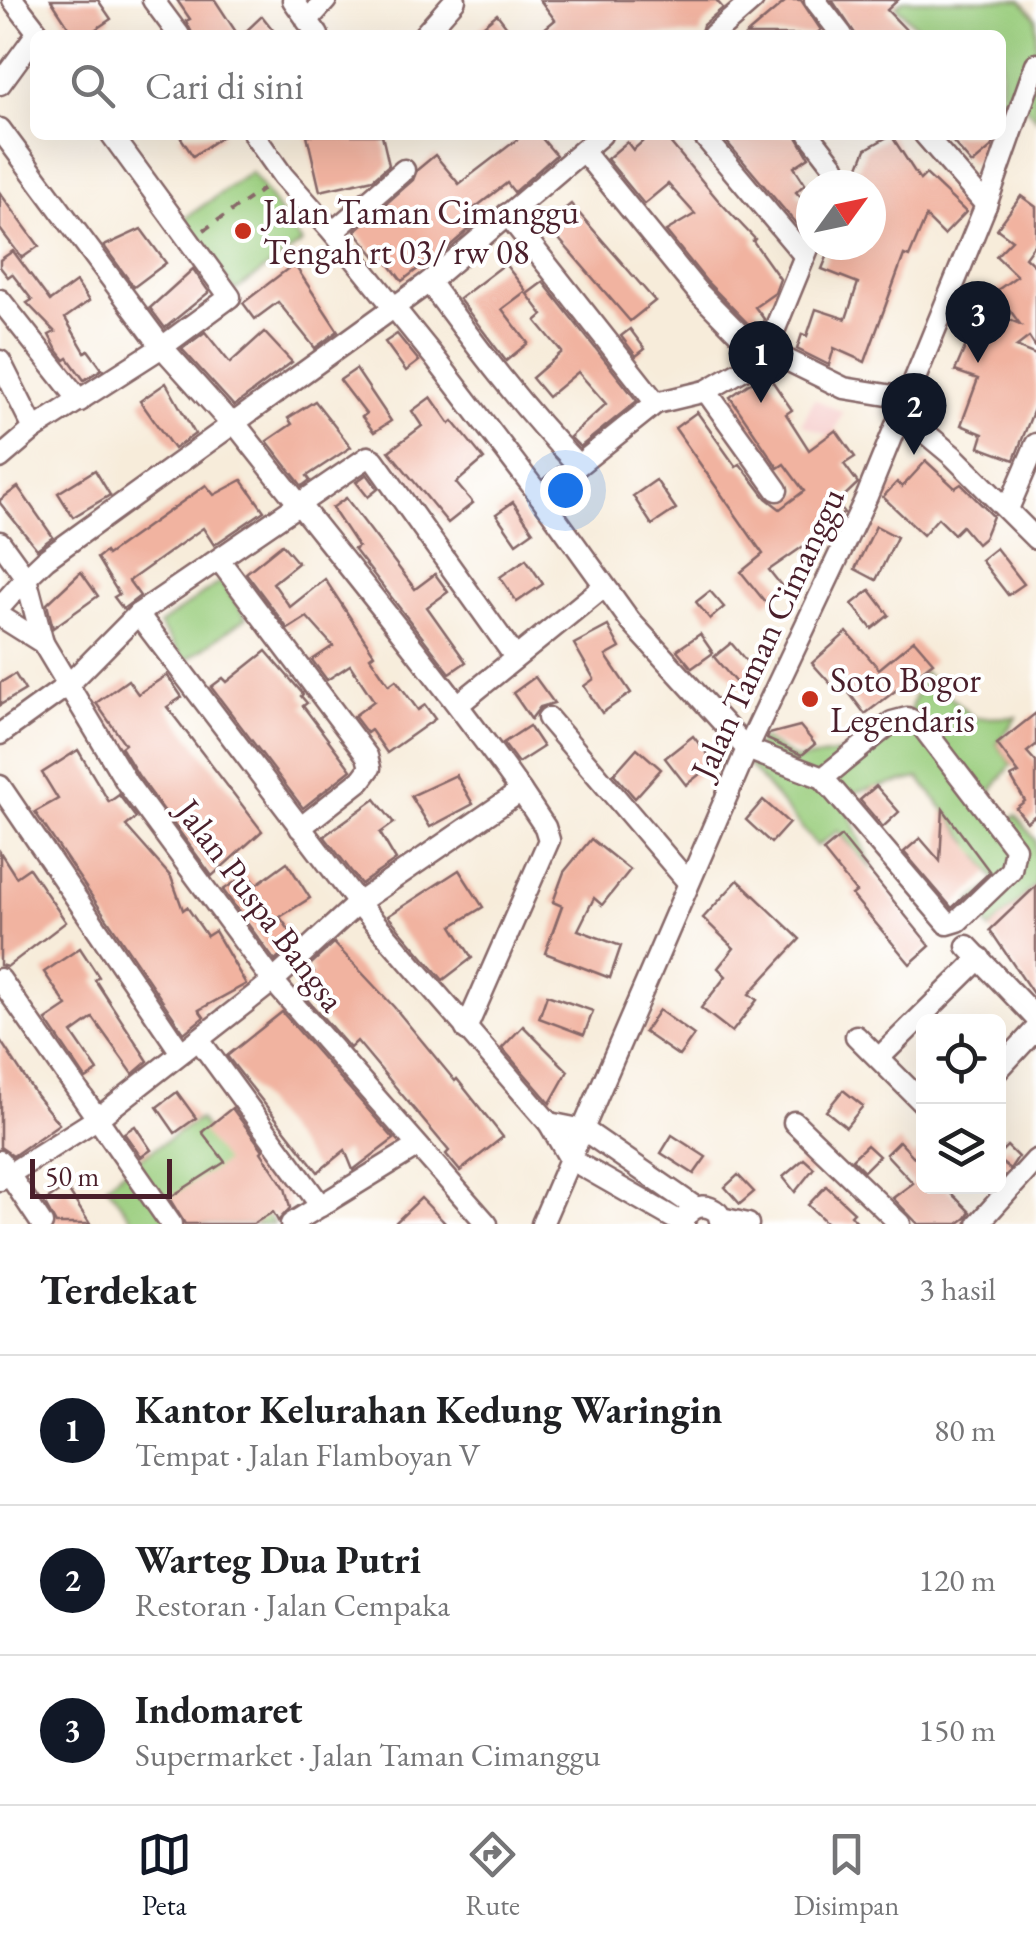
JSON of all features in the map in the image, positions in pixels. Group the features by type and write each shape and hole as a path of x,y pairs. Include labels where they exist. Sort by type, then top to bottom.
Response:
{"street":[{"path":"14,0 34,30"},
{"path":"153,0 175,30"},
{"path":"293,0 313,28 326,0"},
{"path":"428,30 455,0"},
{"path":"723,30 753,0"},
{"path":"814,0 838,30"},
{"path":"0,84 30,43"},
{"name":"Jalan Taman Cimanggu","path":"542,1224 688,882 867,496 986,205 1036,64"},
{"path":"0,129 162,347 224,416 234,422 459,704 545,827 550,840 466,1029"},
{"path":"0,458 34,429 230,298 116,140"},
{"path":"258,140 434,357 630,622 748,749 824,778 948,924 958,921 1012,870 1015,848 1002,827 921,725 907,718 892,722 824,778"},
{"path":"0,608 21,570 46,559 430,282 595,140"},
{"path":"708,140 796,235"},
{"path":"814,140 835,170"},
{"path":"929,140 986,205"},
{"path":"582,151 697,291 764,358"},
{"path":"334,232 404,170"},
{"path":"506,214 656,402"},
{"path":"764,358 803,260"},
{"path":"430,282 494,370 578,465"},
{"path":"0,300 80,401"},
{"path":"540,496 656,402 706,391 764,358 789,361 844,388 904,405 1036,539"},
{"path":"0,360 34,429"},
{"path":"706,391 777,490"},
{"path":"1008,510 1036,444"},
{"path":"0,734 68,684 138,614 368,457 374,460 515,657"},
{"path":"0,542 21,570 43,643"},
{"path":"220,560 367,756 370,768 361,780 300,828"},
{"path":"459,704 602,587"},
{"path":"138,614 358,904 549,1123 570,1159 688,1218 713,1208 721,1221 748,1224"},
{"name":"Jalan Puspa Bangsa","path":"0,616 43,643 126,783 273,981 488,1224"},
{"path":"548,718 688,882"},
{"path":"0,786 190,1046 321,1206"},
{"path":"42,1224 3,1171 98,1118 273,981 358,904 521,791"},
{"path":"878,1058 973,952 1036,1018"},
{"path":"0,979 171,1224"},
{"path":"1006,1061 1036,1029"},
{"path":"856,1036 916,1096"},
{"path":"794,1122 900,1224"},
{"path":"549,1123 584,1130 688,1218"},
{"path":"291,1224 416,1147"},
{"path":"1006,1182 1036,1160"},
{"path":"983,1222 998,1194"}],"path":[{"path":"187,241 283,176"}],"shaded area":[{"path":"814,399 843,412 832,437 802,424"}],"green space":[{"path":"903,0 1021,0 1036,18 1036,119 1014,94 1006,116 1006,30 920,30 896,6"},
{"name":"Jalan Taman Cimanggu Tengah rt 03/ rw 08","path":"251,172 302,243 235,291 184,219"},
{"path":"221,581 246,618 185,661 159,625"},
{"path":"923,672 974,718 1017,717 997,744 1012,764 989,794 1010,819 1016,815 1036,841 1036,884 990,930 970,901 997,882 979,856 968,862 961,851 970,843 919,778 842,795 873,870 838,831 817,846 748,764 761,738 797,760 863,749 909,714"},
{"path":"199,1119 274,1224 135,1224 107,1185"}],"building":[{"path":"51,0 98,0 111,19 94,30 71,30"},
{"path":"177,0 215,0 235,30 190,30 186,21 190,19"},
{"path":"540,0 716,0 723,8 702,30 543,30 555,20"},
{"path":"787,0 801,0 821,30 752,30"},
{"path":"832,0 898,0 887,10 906,30 853,30"},
{"path":"497,14 509,30 478,30"},
{"path":"262,16 273,30 247,30"},
{"path":"182,140 217,140 193,156"},
{"path":"308,140 383,140 389,165 373,179 320,191"},
{"path":"516,140 543,140 556,155 514,192 507,183 472,210 480,220 430,263 402,281 382,255 378,259 355,231 435,155 459,184"},
{"path":"644,140 668,140 755,239 780,279 775,293 755,307 764,319 758,334 707,282 666,231 695,214 668,184 644,204 607,159 627,142 633,150"},
{"path":"725,140 799,140 809,157 794,167 796,224"},
{"path":"882,140 894,140 920,180 926,174 966,212 944,235 926,217 909,257 904,255 865,362 834,348 829,365 797,349 802,334 807,336 816,309 846,319 858,283 822,269 826,260 886,260 886,170 858,170 866,149"},
{"path":"951,140 994,140 992,147 972,164"},
{"path":"0,193 39,246 22,258 0,229"},
{"path":"1021,196 1036,207 1036,242 1025,257 1036,267 1036,348 1029,337 1016,347 1036,355 1036,404 1014,460 979,447 983,434 961,425 978,379 955,371 982,308 1020,324 996,291 1017,276 996,256 1012,240 997,229"},
{"path":"571,204 655,301 630,321 546,224"},
{"path":"141,229 166,263 134,287 104,246"},
{"path":"13,251 50,301 76,282 89,301 65,318 85,352 88,350 102,369 84,380 57,350 49,335 55,332 27,303 32,300 12,274 8,277 0,267 0,260"},
{"path":"294,264 338,331 315,348 278,302 255,319 243,303"},
{"path":"505,264 526,291 502,309 528,343 506,361 459,299"},
{"path":"193,269 209,292 165,328 150,308"},
{"path":"543,282 637,401 580,447 570,437 606,404 578,372 548,397 532,378 562,352 536,321 543,315 527,294"},
{"path":"630,329 645,349 636,356 621,336"},
{"path":"205,332 230,363 264,332 292,362 234,406 182,349"},
{"path":"397,334 419,361 406,371 385,342"},
{"path":"356,369 391,421 374,432 362,417 366,414 340,380"},
{"path":"766,372 792,410 786,414 809,450 836,430 855,457 844,464 858,483 837,503 844,513 769,570 784,589 766,603 741,572 763,554 675,428 697,412 736,467 740,464 766,498 780,509 804,491 784,464 778,468 730,397"},
{"path":"166,383 195,434 174,449 140,401"},
{"path":"431,397 450,424 453,421 484,459 456,483 473,503 448,523 389,451 422,426 412,411"},
{"path":"315,401 351,447 307,476 310,480 302,486 267,441 292,424 288,418"},
{"path":"926,461 955,488 961,484 993,516 984,538 977,544 962,526 954,534 938,518 923,535 883,497 897,482 902,487"},
{"path":"95,470 110,495 73,517 58,493"},
{"path":"367,474 378,489 368,497 356,482"},
{"path":"242,480 264,511 214,545 203,528 129,581 140,596 123,609 114,597 119,594 97,558 105,552 107,555 206,485 214,495"},
{"path":"656,480 676,509 652,525 633,496"},
{"path":"18,487 53,537 37,549 0,503"},
{"path":"346,498 415,589 435,574 448,592 427,607 466,662 450,673 354,549 358,547 332,508"},
{"path":"513,502 533,531 516,543 496,514"},
{"path":"876,526 897,537 876,580 855,569"},
{"path":"282,544 298,563 273,583 290,607 325,579 374,654 370,657 389,685 396,680 418,710 425,705 435,719 387,753 371,730 367,733 354,716 374,701 350,665 327,680 312,660 333,646 307,617 288,629 246,573"},
{"path":"996,548 1024,584 1008,595 981,560"},
{"path":"526,559 543,584 517,602 500,577"},
{"path":"81,572 98,596 53,628 47,604"},
{"path":"870,590 889,615 872,629 852,604"},
{"path":"710,591 724,607 710,619 696,602"},
{"path":"608,626 620,648 606,656 631,693 602,713 584,686 594,679 574,644"},
{"path":"847,632 879,669 914,640 933,662 865,714 843,685 837,691 812,663"},
{"path":"700,634 713,653 692,668 677,650"},
{"path":"731,643 759,676 742,690 714,657"},
{"path":"266,651 303,694 307,703 303,706 351,770 303,808 211,687 223,678 227,682"},
{"path":"15,674 25,690 0,705 0,683"},
{"path":"167,675 182,697 167,707 262,831 212,876 138,775 121,747 125,744 96,703 128,680 138,694"},
{"path":"535,677 554,703 540,707 531,719 513,693"},
{"path":"1036,713 1036,745 1027,752 1036,762 1036,819 1034,816 1027,822 1016,808 1025,801 1011,777 1019,773 997,744"},
{"path":"529,726 543,747 518,763 503,743"},
{"path":"800,726 815,744 802,755 767,739 769,734"},
{"path":"693,736 714,763 686,785 665,758"},
{"path":"637,748 661,769 635,798 614,774"},
{"path":"78,750 109,802 119,795 136,818 126,826 171,877 183,910 187,907 207,936 215,931 246,984 199,1010 204,1017 184,1033 35,812 58,799 42,773"},
{"path":"456,775 473,804 430,827 411,796"},
{"path":"876,786 899,812 883,827 860,800"},
{"path":"375,799 394,823 380,833 396,860 361,884 324,836"},
{"path":"763,800 789,823 771,843 746,820"},
{"path":"943,809 990,872 952,908 904,852 920,838 940,861"},
{"path":"841,836 930,946 910,964 852,895 856,892 823,851"},
{"path":"591,839 630,870 602,905 594,898 578,930 621,946 610,978 545,953 562,906 553,902 564,872"},
{"path":"0,852 16,877 29,868 66,922 7,967 0,965"},
{"path":"287,862 310,898 280,917 297,941 275,961 223,890 247,874 257,884"},
{"path":"459,870 483,907 452,926 472,958 443,980 388,916"},
{"path":"738,880 800,939 749,994 757,1000 732,1032 701,1008 726,976 718,968 734,948 703,918"},
{"path":"1036,886 1036,998 990,930"},
{"path":"334,943 457,1079 503,1137 460,1171 446,1154 449,1151 357,1041 350,1048 297,988 314,972 309,966"},
{"path":"80,948 99,977 95,980 148,1061 133,1074 93,1018 72,1033 98,1071 86,1079 46,1020 67,1006 44,972"},
{"path":"547,995 593,1011 584,1035 539,1018"},
{"path":"659,1010 694,1035 679,1056 644,1032"},
{"path":"282,1012 394,1139 353,1170 345,1150 318,1172 227,1056"},
{"path":"523,1026 568,1071 550,1103 502,1048"},
{"path":"0,1040 59,1124 13,1156 0,1147"},
{"path":"843,1090 863,1106 846,1127 826,1111"},
{"path":"177,1092 196,1118 175,1133 157,1107"},
{"path":"232,1108 263,1150 285,1188 290,1208 278,1221 273,1212 253,1224 185,1224 169,1198 225,1162 202,1132"},
{"path":"135,1126 151,1150 141,1157 124,1133"},
{"path":"672,1135 706,1157 694,1174 661,1153"},
{"path":"899,1141 914,1157 916,1155 916,1194 952,1194 970,1212 966,1218 958,1224 918,1224 893,1198 913,1183 886,1154"},
{"path":"867,1145 879,1156 864,1171 852,1159"},
{"path":"1006,1147 1018,1157 1010,1169 1006,1166"},
{"path":"804,1159 814,1168 795,1192 783,1177"},
{"path":"738,1175 754,1192 740,1204 725,1187"},
{"path":"826,1186 854,1212 851,1215 859,1224 828,1224 808,1205"},
{"path":"66,1187 90,1224 56,1224 44,1202"},
{"path":"421,1198 446,1224 394,1224"}],"place":[{"name":"Jalan Taman Cimanggu Tengah rt 03/ rw 08","path":"243,231"},
{"name":"Indomaret","path":"978,363"},
{"name":"Kantor Kelurahan Kedung Waringin","path":"761,403"},
{"name":"Warteg Dua Putri","path":"914,455"},
{"name":"Soto Bogor Legendaris","path":"810,699"}]}
